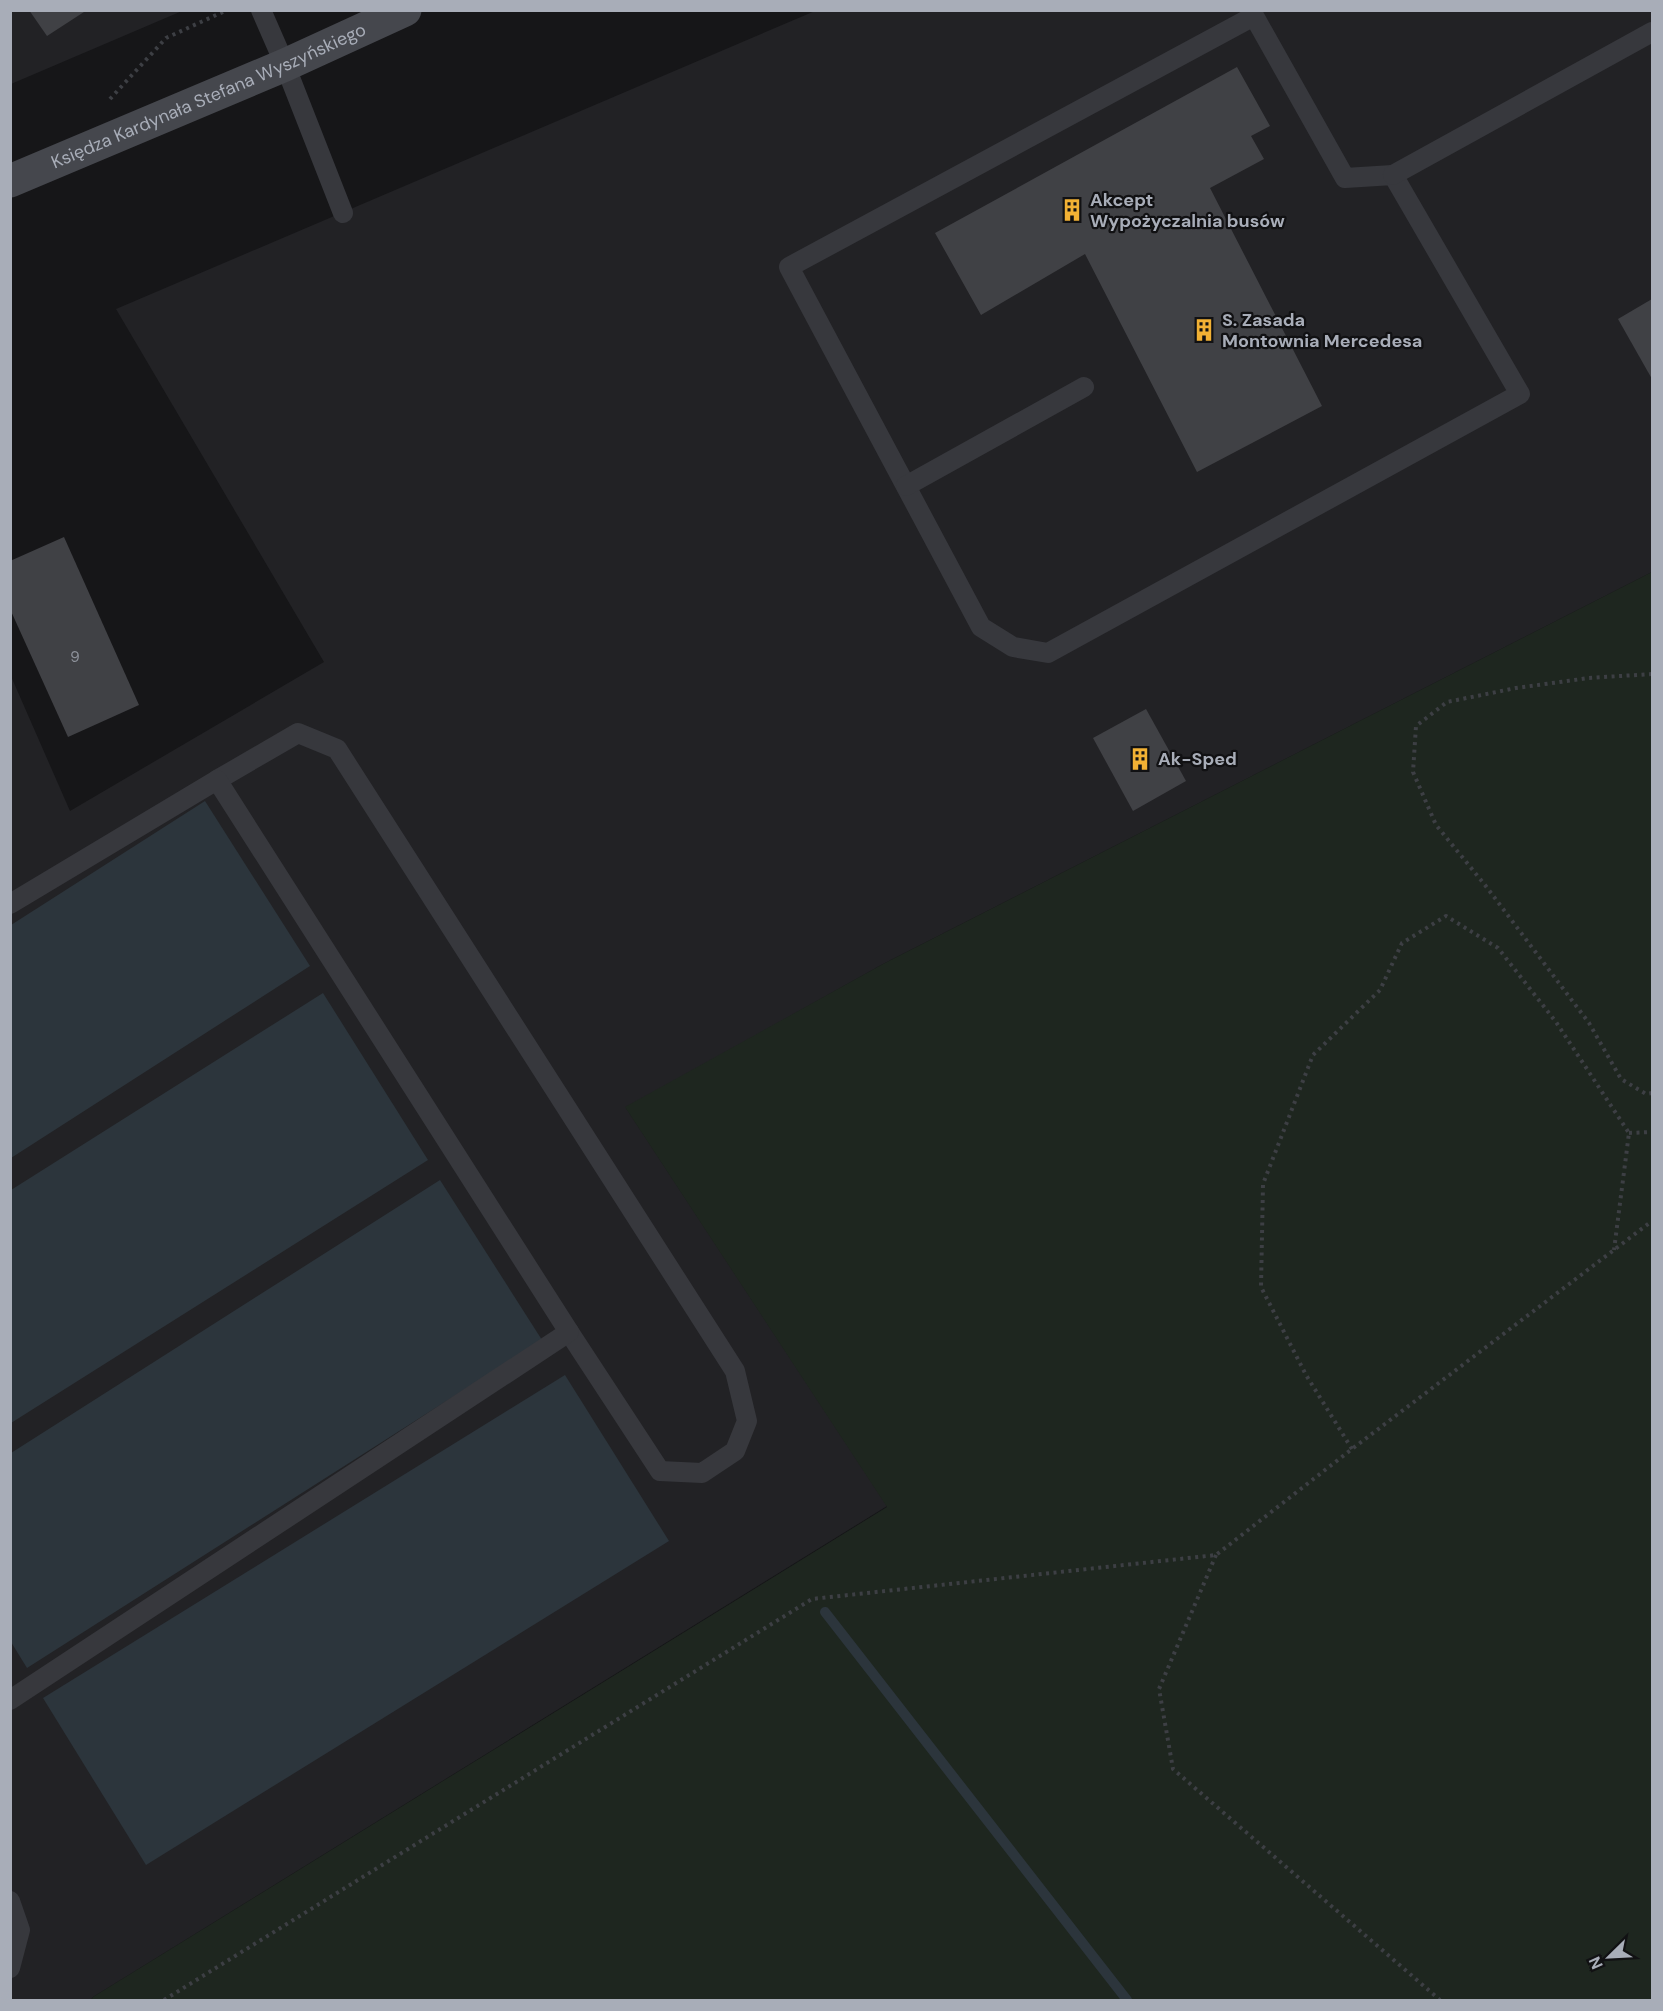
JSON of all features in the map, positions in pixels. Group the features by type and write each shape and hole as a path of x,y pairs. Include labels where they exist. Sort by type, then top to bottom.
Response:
{"street":[{"name":"Księdza Kardynała Stefana Wyszyńskiego","path":"10,181 285,65 405,10"}],"lane":[{"path":"261,10 343,213"},
{"path":"1393,175 1520,394 1048,653 1013,647 981,627 789,267 1252,13 1345,178 1393,175 1653,32"},
{"path":"906,486 1084,387"},
{"path":"10,904 217,780 298,733 338,749 735,1371 747,1422 735,1450 702,1473 660,1471 568,1332 217,780"},
{"path":"10,1700 568,1332"},
{"path":"10,1901 20,1930 10,1968"}],"path":[{"path":"108,101 166,38 227,10"},
{"path":"1653,674 1589,678 1516,688 1447,702 1416,726 1413,772 1436,825 1485,885 1589,1023 1621,1079 1646,1094 1653,1093"},
{"path":"1352,1449 1306,1375 1261,1287 1263,1184 1313,1055 1380,990 1402,943 1446,916 1498,948 1556,1022 1629,1133 1614,1250"},
{"path":"1629,1133 1653,1132"},
{"path":"1440,2001 1173,1769 1159,1689 1216,1555 1653,1221"},
{"path":"164,2001 812,1599 1216,1555"}],"shaded area":[{"path":"11,11 182,11 11,84"},
{"path":"815,11 1652,11 1652,572 883,964 626,1108 887,1506 91,2000 11,2000 10,674 70,811 324,662 116,309"},
{"path":"1652,572 1652,2000 91,2000 887,1507 625,1107 883,964"},
{"path":"205,801 310,966 11,1158 11,925"},
{"path":"323,993 428,1160 11,1423 11,1190"},
{"path":"440,1180 542,1340 27,1668 11,1642 11,1453"},
{"path":"565,1375 669,1541 146,1865 43,1698"}],"building":[{"path":"29,10 87,10 47,36"},
{"path":"1237,67 1270,126 1251,136 1264,159 1210,188 1322,406 1197,472 1085,254 981,315 935,233"},
{"path":"1652,299 1652,379 1618,319"},
{"path":"64,537 139,705 68,737 10,609 10,561"},
{"name":"Ak-Sped","path":"1146,709 1186,781 1133,811 1093,738"}],"waterway":[{"path":"825,1612 1127,2000"}],"place":[{"name":"Akcept Wypożyczalnia busów","path":"1072,210"},
{"name":"S. Zasada Montownia Mercedesa","path":"1204,330"},
{"name":"Ak-Sped","path":"1140,759"}]}
